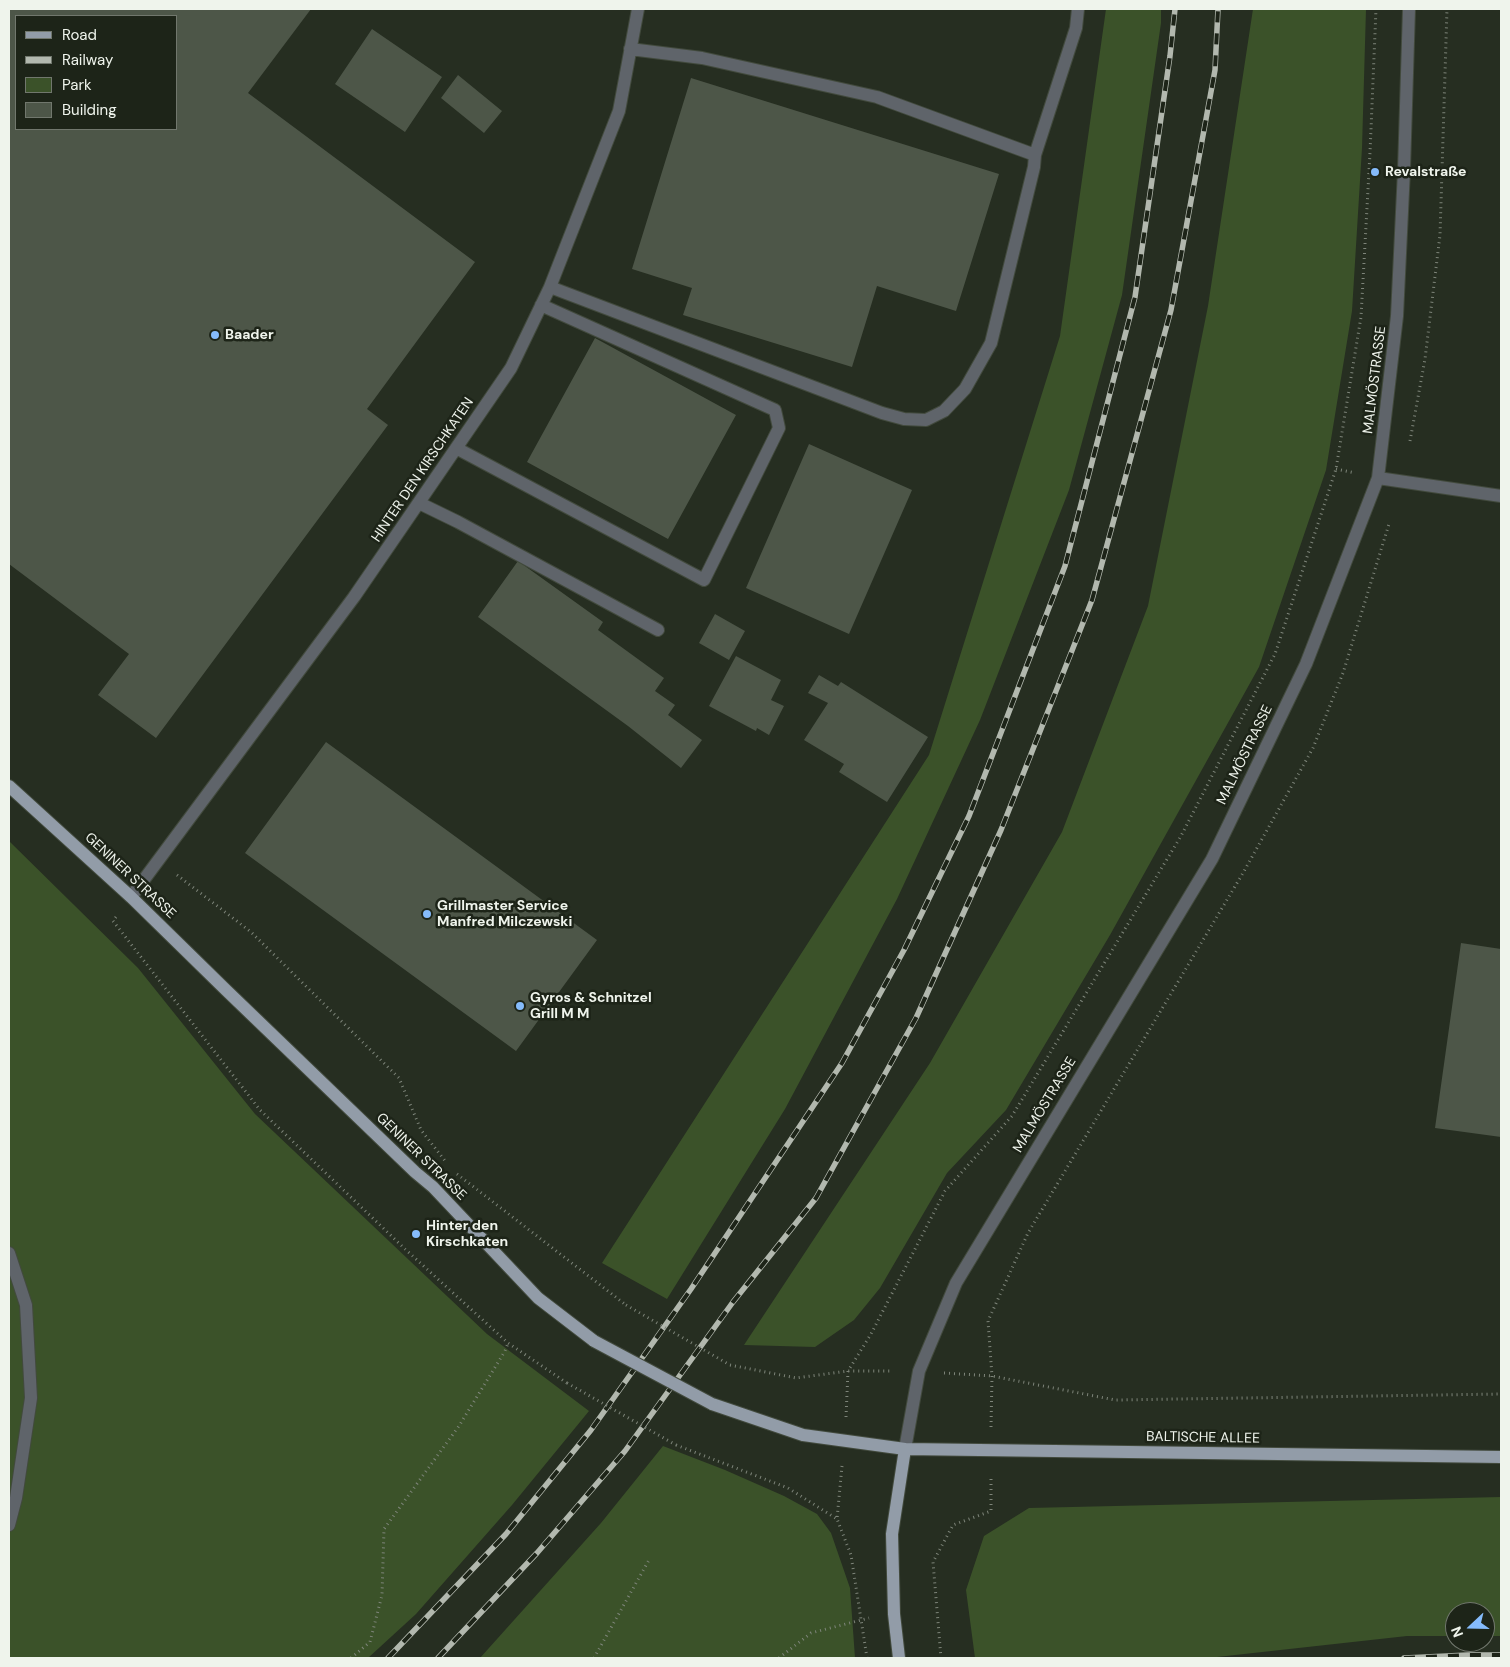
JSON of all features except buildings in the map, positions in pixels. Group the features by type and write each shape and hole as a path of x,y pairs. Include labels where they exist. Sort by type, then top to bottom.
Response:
{"main road":[{"name":"GENINER STRASSE","path":"9,786 131,897 415,1172 433,1187 538,1298 594,1341 712,1404 803,1435 905,1450"},
{"name":"BALTISCHE ALLEE","path":"905,1450 1501,1457"},
{"path":"899,1658 894,1614 892,1534 905,1450"}],"street":[{"name":"HINTER DEN KIRSCHKATEN","path":"131,897 354,597 510,368 550,287 619,112 638,9"},
{"path":"550,287 904,420 926,420 944,411 965,389 991,343 1034,167 1035,155 1076,28 1078,9"},
{"name":"MALMÖSTRASSE","path":"905,1450 920,1372 956,1283 1212,859 1306,664 1378,478 1397,316 1409,9"},
{"path":"630,49 702,58 877,96 1035,155"},
{"path":"456,448 704,580 779,428 775,410 541,305"},
{"path":"1378,478 1501,496"},
{"path":"419,503 458,522 658,630"},
{"path":"9,1253 26,1305 31,1398 16,1498 9,1526"}],"path":[{"path":"457,1173 626,1306 730,1365 796,1378 848,1371 871,1334 945,1191 1012,1116 1182,836 1275,654 1336,469 1360,317 1376,9"},
{"path":"158,861 252,932 400,1078 421,1130 449,1167"},
{"path":"131,897 113,922 260,1110 508,1343 567,1384 676,1445 788,1488 837,1519 851,1555 867,1658"},
{"path":"351,1658 370,1642 382,1595 384,1529 459,1426 508,1343"},
{"path":"941,1658 933,1562 953,1525 991,1511 992,1376 1115,1400 1501,1394"},
{"path":"594,1658 648,1560"},
{"path":"779,1658 811,1633 894,1614"}],"green space":[{"path":"1106,9 1161,9 1161,23 1122,295 1069,490 980,720 897,899 785,1109 667,1299 602,1263 929,755 1060,336"},
{"path":"1253,9 1366,9 1362,148 1352,311 1326,470 1259,667 1110,935 1006,1110 947,1173 880,1288 854,1320 815,1347 744,1345 930,1063 1062,832 1148,606 1208,306"},
{"path":"9,841 138,968 255,1114 487,1334 589,1411 512,1505 416,1614 368,1658 9,1658"},
{"path":"663,1446 784,1496 817,1514 831,1533 850,1588 855,1658 480,1658 601,1523"},
{"path":"1501,1497 1501,1636 1495,1636 1495,1602 1445,1602 1445,1636 1407,1636 1208,1658 975,1658 966,1590 984,1536 1029,1508"}],"railway":[{"path":"388,1658 506,1534 591,1430 691,1289 842,1063 904,950 969,816 1065,566 1135,297 1170,56 1175,9"},
{"path":"438,1658 537,1553 625,1451 733,1302 816,1198 916,1018 1001,830 1092,600 1171,310 1215,70 1218,9"},
{"path":"1404,1658 1501,1655"}],"place":[{"name":"Revalstraße","path":"1375,172"},
{"name":"Baader","path":"215,335"},
{"name":"Grillmaster Service Manfred Milczewski","path":"427,914"},
{"name":"Gyros & Schnitzel Grill M M","path":"520,1006"},
{"name":"Hinter den Kirschkaten","path":"416,1234"}]}
